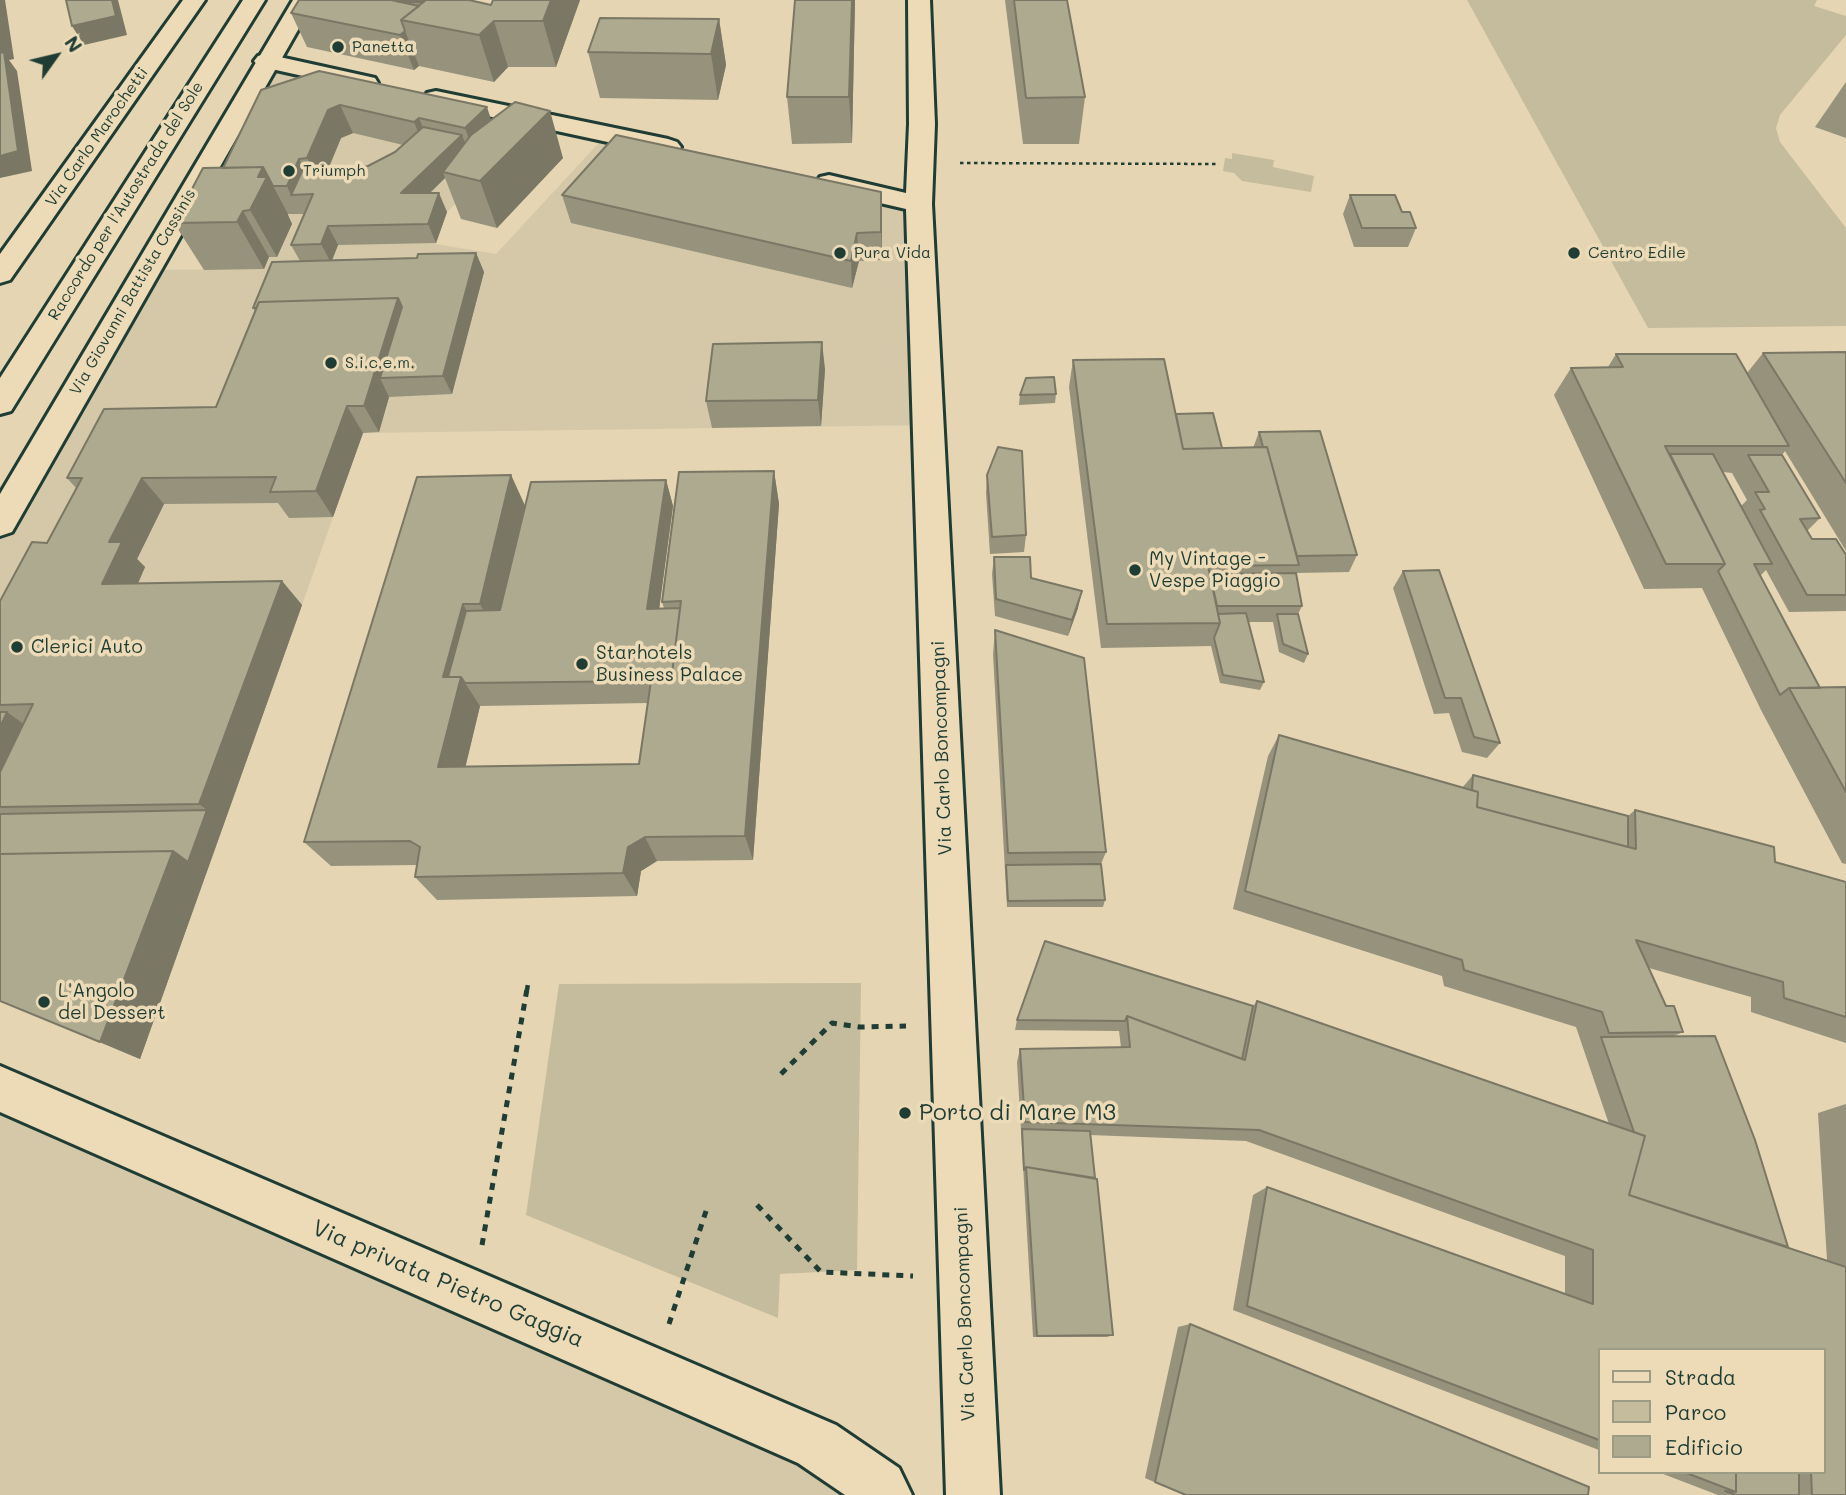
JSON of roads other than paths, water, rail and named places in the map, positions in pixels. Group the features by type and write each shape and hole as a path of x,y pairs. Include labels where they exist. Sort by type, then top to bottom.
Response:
{"main road":[{"name":"Via Carlo Marochetti","path":"0,274 194,0"},
{"name":"Raccordo per l'Autostrada del Sole","path":"0,403 254,0"},
{"path":"304,0 266,61 686,151"},
{"name":"Via Carlo Boncompagni","path":"919,0 922,124 919,205 973,1495"},
{"name":"Via Giovanni Battista Cassinis","path":"0,523 266,61"},
{"path":"805,177 919,205"},
{"path":"2,227 50,204"},
{"name":"Via privata Pietro Gaggia","path":"0,1089 817,1444 880,1487 885,1495"}],"place":[{"name":"Panetta","path":"338,47"},
{"name":"Triumph","path":"289,171"},
{"name":"Pura Vida","path":"840,253"},
{"name":"Centro Edile","path":"1574,253"},
{"name":"S.i.c.e.m.","path":"331,363"},
{"name":"My Vintage - Vespe Piaggio","path":"1135,570"},
{"name":"Clerici Auto","path":"17,647"},
{"name":"Starhotels Business Palace","path":"582,664"},
{"name":"L'Angolo del Dessert","path":"44,1002"},
{"name":"Porto di Mare M3","path":"905,1113"}]}
